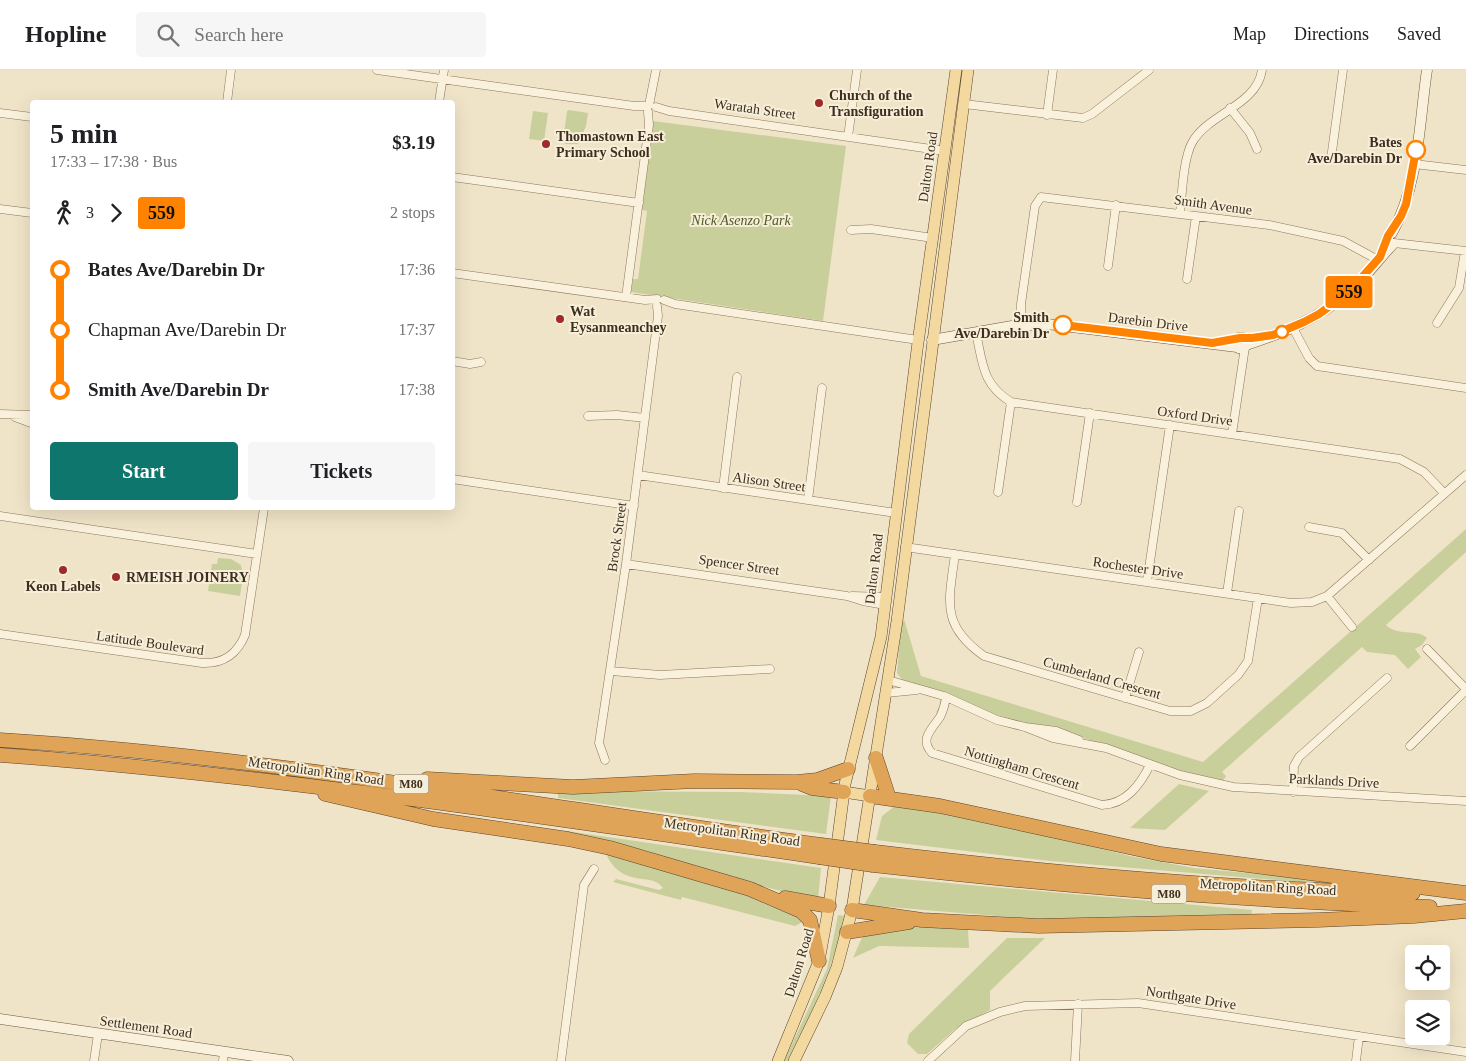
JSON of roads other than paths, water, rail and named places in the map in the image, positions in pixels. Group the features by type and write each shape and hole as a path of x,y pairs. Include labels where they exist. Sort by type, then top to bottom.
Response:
{"highway":[{"name":"Metropolitan Ring Road","path":"0,740 186,755 349,775 820,851"},
{"name":"Metropolitan Ring Road","path":"0,756 148,767 352,790 874,858 1033,882 1200,896 1466,910"},
{"path":"876,758 889,798"},
{"path":"349,775 573,787 696,780 797,782 817,780 848,769"},
{"path":"283,782 398,812 568,839 610,848 772,897 829,906"},
{"path":"797,782 812,788 844,792"},
{"path":"870,796 940,806 1161,854 1466,894"},
{"name":"Metropolitan Ring Road","path":"874,858 1183,882 1364,892 1466,894"},
{"path":"772,897 801,911 810,920 819,961"},
{"path":"852,910 922,920 1053,926 1318,920 1414,916 1466,910"},
{"path":"847,932 922,920"}],"main road":[{"name":"Dalton Road","path":"794,1061 825,997 847,932 852,910 888,680 932,340 951,151 956,70"},
{"name":"Dalton Road","path":"778,1061 819,961 829,906 848,769 873,678 881,637 918,340 933,238 951,151 964,104 968,70"},
{"path":"918,340 932,340"},
{"name":"Spencer Street","path":"885,601 898,603"},
{"path":"844,792 870,796"},
{"path":"829,906 852,910"}],"street":[{"path":"227,100 231,70"},
{"name":"Waratah Street","path":"377,70 951,151"},
{"path":"440,100 444,70"},
{"path":"626,297 656,70"},
{"path":"848,137 857,70"},
{"path":"1047,115 1053,70"},
{"path":"964,104 1047,115 1088,117 1149,70"},
{"path":"1180,214 1191,143 1201,132 1254,89 1262,70"},
{"path":"1331,159 1343,70"},
{"name":"Darebin Drive","path":"932,340 1021,325 1062,325 1212,343 1241,344 1293,328 1319,314 1341,299 1359,282 1394,239 1414,164 1427,70"},
{"path":"1230,108 1250,133 1257,149"},
{"path":"0,113 30,117"},
{"path":"1414,164 1466,170"},
{"path":"455,176 639,203"},
{"path":"1021,325 1034,215 1036,202 1039,198 1034,191"},
{"name":"Smith Avenue","path":"1039,198 1048,196 1269,226 1338,240 1379,258"},
{"path":"1108,266 1116,205"},
{"path":"0,209 30,213"},
{"path":"1187,279 1196,216"},
{"path":"851,230 871,229 933,238"},
{"path":"1394,239 1411,244 1465,251 1459,288 1437,322"},
{"path":"455,273 918,340"},
{"name":"Brock Street","path":"605,760 599,743 626,564 660,303"},
{"path":"1293,328 1309,358 1317,366 1466,388"},
{"path":"976,333 986,377 995,392 1011,402 998,492"},
{"path":"1232,434 1242,364 1241,344"},
{"path":"455,362 470,364 481,362"},
{"path":"723,488 737,376"},
{"path":"808,500 822,388"},
{"name":"Oxford Drive","path":"1011,402 1400,459 1424,472 1444,493"},
{"path":"1076,502 1090,413"},
{"path":"0,414 30,419"},
{"path":"588,416 617,415 645,418"},
{"path":"1148,582 1170,425"},
{"name":"Alison Street","path":"638,475 896,513"},
{"path":"1352,627 1327,596 1444,493 1466,476"},
{"path":"455,479 634,506"},
{"name":"Latitude Boulevard","path":"0,634 202,663 218,662 236,651 245,635 264,510"},
{"path":"1227,593 1239,512"},
{"path":"0,516 257,554"},
{"path":"1309,527 1342,533 1369,560"},
{"name":"Rochester Drive","path":"905,547 1258,598 1304,603 1327,596"},
{"name":"Cumberland Crescent","path":"955,554 948,602 951,619 957,632 970,646 984,656 1170,711 1191,710 1207,703 1238,675 1248,661 1258,598"},
{"name":"Spencer Street","path":"626,564 885,601"},
{"path":"1410,746 1466,689 1427,649"},
{"path":"1125,698 1139,652"},
{"path":"611,671 660,675 770,669"},
{"path":"1293,792 1294,766 1299,757 1387,678"},
{"name":"Parklands Drive","path":"888,680 946,697 985,716 1026,727 1053,738 1087,744 1150,765 1233,787 1466,801"},
{"path":"886,693 921,690"},
{"name":"Nottingham Crescent","path":"946,697 941,715 927,733 926,744 932,753 1102,804 1119,802 1133,791 1150,765"},
{"path":"561,1061 584,886 594,869"},
{"name":"Northgate Drive","path":"928,1061 966,1026 1000,1012 1025,1006 1078,1004 1138,1003 1466,1052"},
{"path":"1075,1061 1078,1004"},
{"name":"Settlement Road","path":"0,1019 223,1056 288,1061"},
{"path":"94,1061 98,1034"},
{"path":"1356,1061 1359,1036"}],"place":[{"name":"Church of the Transfiguration","path":"819,103"},
{"name":"Thomastown East Primary School","path":"546,144"},
{"name":"Bates Ave/Darebin Dr","path":"1416,150"},
{"name":"Wat Eysanmeanchey","path":"560,319"},
{"name":"Smith Ave/Darebin Dr","path":"1063,325"},
{"name":"Keon Labels","path":"63,570"},
{"name":"RMEISH JOINERY","path":"116,577"}],"park label":[{"name":"Nick Asenzo Park","path":"741,220"}]}
